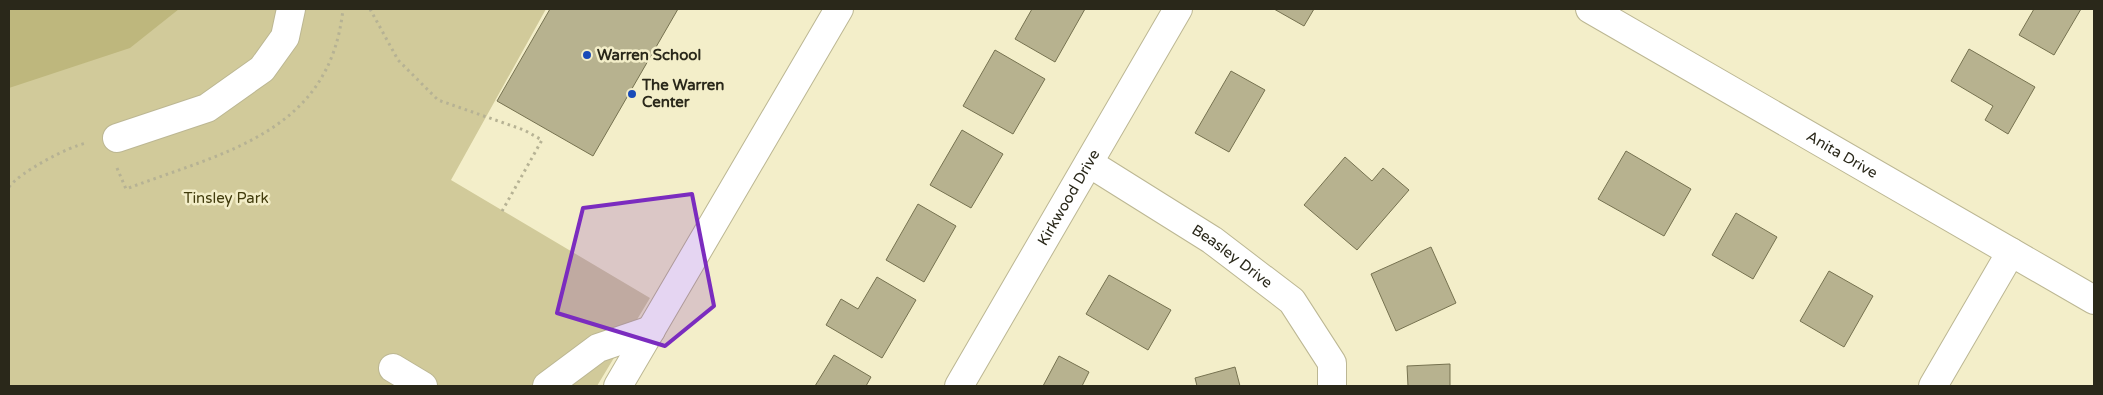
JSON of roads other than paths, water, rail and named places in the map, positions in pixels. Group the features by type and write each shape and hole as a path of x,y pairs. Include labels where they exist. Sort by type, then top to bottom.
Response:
{"street":[{"path":"117,138 207,108 262,69 285,37 291,9"},
{"path":"618,386 839,9"},
{"name":"Kirkwood Drive","path":"959,386 1178,9"},
{"name":"Anita Drive","path":"1590,9 2094,300"},
{"name":"Beasley Drive","path":"1089,163 1212,240 1292,301 1332,363 1332,386"},
{"path":"1934,386 2011,252"},
{"path":"547,386 598,348 651,330"},
{"path":"393,368 423,386"}],"place":[{"name":"Warren School","path":"587,55"},
{"name":"The Warren Center","path":"632,94"}],"park label":[{"name":"Tinsley Park","path":"226,198"}]}
